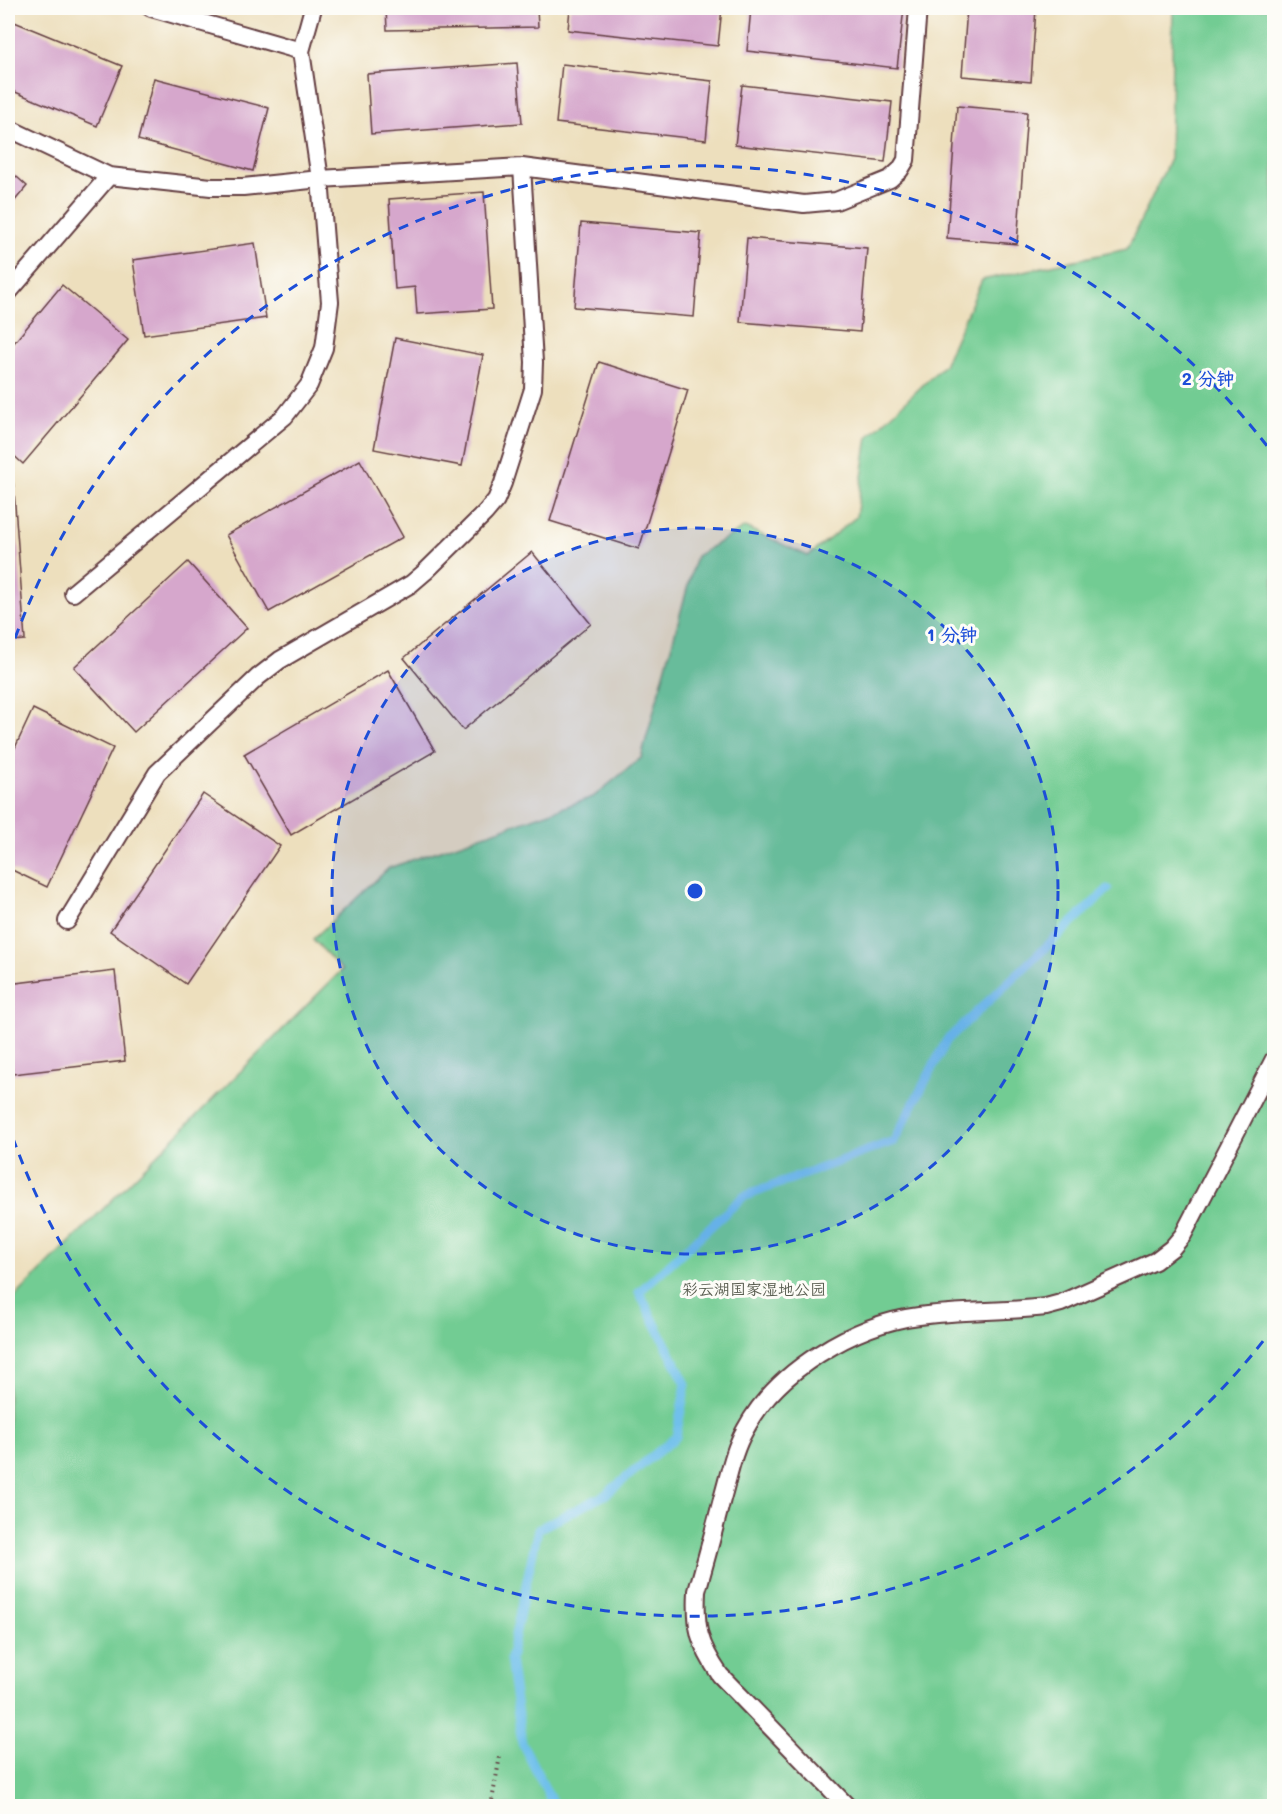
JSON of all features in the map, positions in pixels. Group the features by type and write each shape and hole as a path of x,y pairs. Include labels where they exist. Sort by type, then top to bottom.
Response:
{"lane":[{"path":"151,8 301,51"},
{"path":"73,593 285,416 309,385 324,348 330,302 320,179 301,51 313,8"},
{"path":"8,128 109,176 212,187 243,187 320,179 522,167 804,204 836,201 890,179 900,170 906,160 918,8"},
{"path":"67,921 157,773 258,677 280,660 411,584 496,500 533,389 534,362 522,167"},
{"path":"8,293 109,176"},
{"path":"847,1806 720,1675 707,1657 698,1634 697,1591 735,1452 746,1428 775,1389 794,1372 829,1348 862,1332 888,1322 917,1316 1046,1307 1061,1303 1155,1262 1184,1235 1275,1059"}],"path":[{"path":"491,1806 500,1756"}],"green space":[{"name":"彩云湖国家湿地公园","path":"1173,8 1274,8 1274,1806 8,1806 8,1304 342,970 313,939 389,868 593,797 641,758 696,556 745,527 808,556 856,517 868,437 944,365 982,280 1127,249 1170,159"}],"building":[{"path":"386,8 537,8 538,27 387,30"},
{"path":"570,8 722,8 718,46 568,30"},
{"path":"751,8 904,8 897,68 747,51"},
{"path":"967,8 1036,8 1031,82 962,76"},
{"path":"12,21 122,66 97,126 8,89 8,32"},
{"path":"517,63 522,123 371,134 367,74"},
{"path":"562,64 712,81 706,140 556,123"},
{"path":"154,78 269,108 253,171 138,140"},
{"path":"742,85 892,102 885,162 735,145"},
{"path":"957,106 1027,112 1017,244 947,238"},
{"path":"8,169 27,186 8,209"},
{"path":"484,192 492,309 417,314 415,287 395,289 389,199"},
{"path":"581,223 701,233 694,317 574,307"},
{"path":"747,238 867,248 860,332 740,322"},
{"path":"255,243 266,318 144,335 133,260"},
{"path":"62,285 128,340 23,464 8,450 8,350"},
{"path":"395,338 483,355 462,466 374,449"},
{"path":"599,362 688,390 639,549 550,521"},
{"path":"360,460 403,537 269,612 226,535"},
{"path":"13,478 25,640 8,641 8,479"},
{"path":"532,552 591,624 463,730 404,658"},
{"path":"188,562 247,628 134,732 74,667"},
{"path":"388,670 435,751 291,835 244,754"},
{"path":"33,709 113,748 47,887 8,868 8,763"},
{"path":"203,794 280,846 186,984 110,931"},
{"path":"115,971 125,1061 13,1074 8,1028 8,984"}],"waterway":[{"path":"554,1806 522,1743 510,1659 538,1529 605,1495 676,1437 686,1384 639,1292 743,1197 894,1141 947,1040 1108,889"}]}
